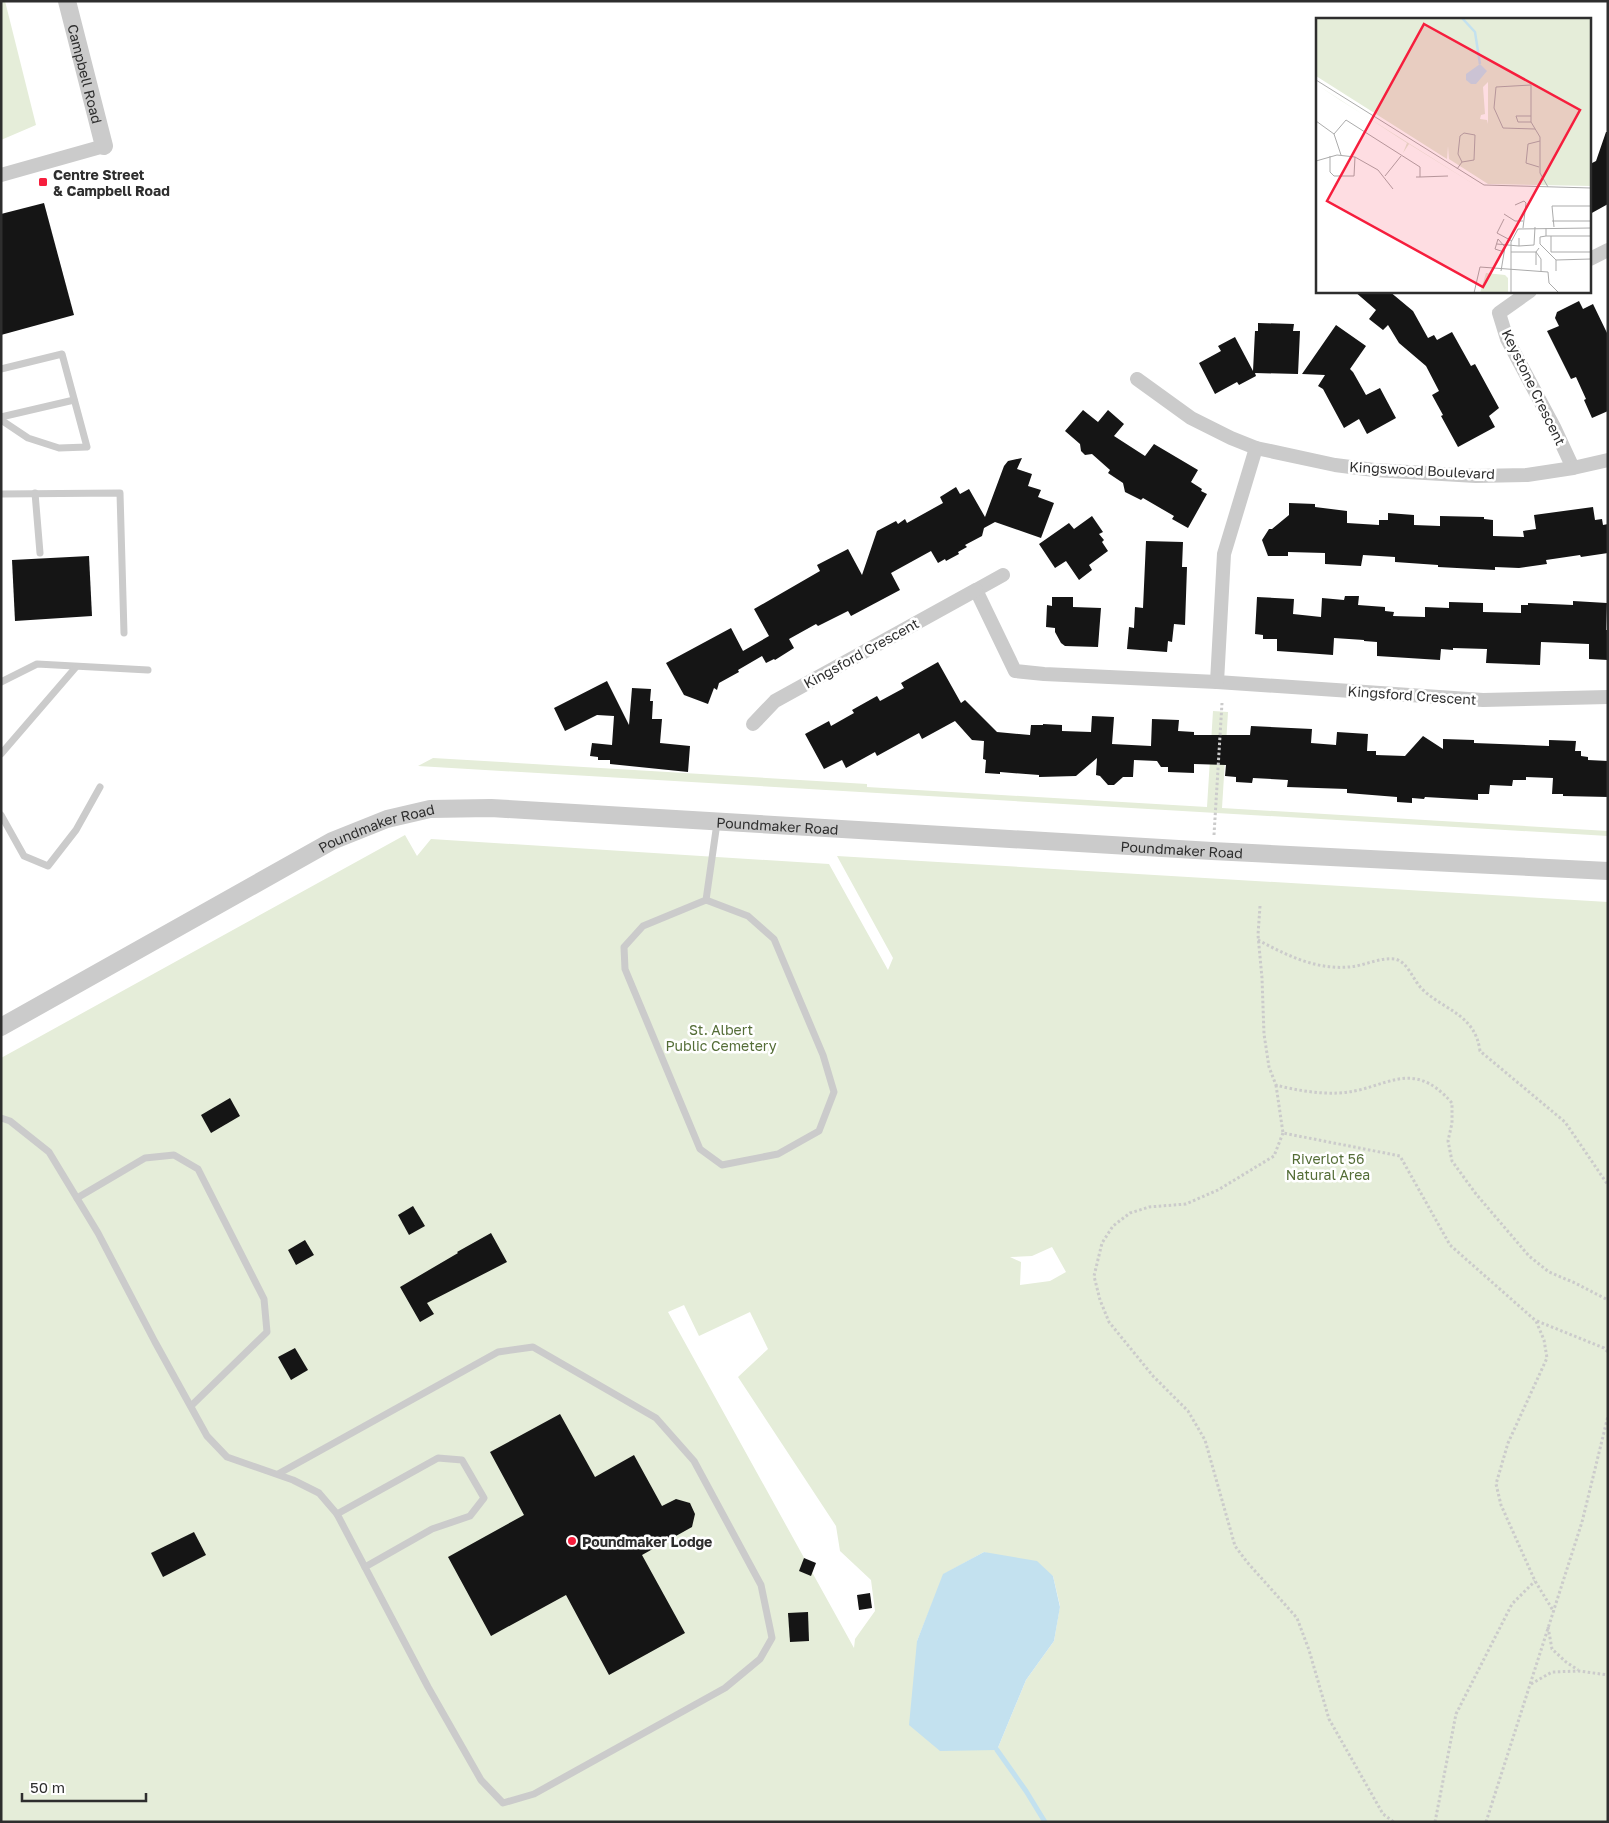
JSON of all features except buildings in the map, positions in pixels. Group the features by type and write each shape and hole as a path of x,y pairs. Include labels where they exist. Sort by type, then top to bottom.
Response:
{"street":[{"name":"Campbell Road","path":"67,1 104,146"},
{"path":"1,175 104,146"},
{"path":"1592,259 1608,250"},
{"name":"Keystone Crescent","path":"1529,292 1499,313 1507,339 1554,427 1573,468"},
{"name":"Kingswood Boulevard","path":"1137,379 1191,418 1231,438 1256,448 1283,452 1335,465 1374,470 1476,476 1527,474 1573,468 1608,460"},
{"path":"1217,682 1224,554 1256,448"},
{"name":"Kingsford Crescent","path":"753,724 775,701 1003,575"},
{"name":"Kingsford Crescent","path":"976,590 1015,671 1217,682 1483,700 1608,697"},
{"name":"Poundmaker Road","path":"1,1027 332,841 387,819 430,809 490,808 1212,851 1608,871"}],"lane":[{"path":"1,369 62,354 87,447 59,448 28,438 1,419"},
{"path":"1,419 74,400"},
{"path":"35,493 40,554"},
{"path":"1,494 120,493 124,633"},
{"path":"1,682 37,664 148,670"},
{"path":"1,754 76,666"},
{"path":"1,815 24,856 48,866 76,830 100,787"},
{"path":"706,900 717,822"},
{"path":"706,900 748,916 774,939 824,1055 834,1092 819,1131 778,1154 722,1165 700,1149 624,969 624,947 643,926 706,900"},
{"path":"1,1118 10,1121 49,1152 98,1233 207,1436 227,1457 278,1474 319,1493 337,1514 428,1687 481,1780 503,1804 534,1794 725,1688 760,1659 772,1638 762,1585 694,1461 656,1418 533,1347 498,1352 278,1474"},
{"path":"77,1198 145,1158 174,1155 198,1169 264,1299 266,1332 191,1406"},
{"path":"337,1514 438,1458 462,1460 484,1498 470,1516 432,1529 365,1567"}],"path":[{"path":"1212,851 1222,703"},
{"path":"1260,906 1258,940 1262,978 1264,1034 1269,1067 1276,1085 1283,1133 1274,1156 1218,1190 1186,1204 1148,1207 1130,1213 1113,1226 1102,1243 1094,1276 1100,1300 1109,1322 1154,1376 1188,1411 1205,1440 1228,1524 1236,1546 1247,1562 1297,1618 1309,1650 1329,1719 1383,1814 1394,1822"},
{"path":"1258,940 1288,956 1328,967 1350,967 1395,959 1407,965 1413,979 1424,991 1465,1020 1478,1038 1480,1051 1565,1122 1608,1185"},
{"path":"1276,1085 1338,1093 1369,1087 1392,1079 1415,1078 1428,1082 1440,1089 1452,1103 1452,1123 1448,1141 1452,1161 1476,1194 1529,1256 1549,1272 1608,1300"},
{"path":"1283,1133 1400,1156 1450,1245 1536,1321 1604,1348 1608,1352"},
{"path":"1536,1321 1544,1340 1547,1358 1508,1442 1496,1484 1501,1505 1535,1581 1554,1612"},
{"path":"1486,1822 1582,1522 1608,1416"},
{"path":"1435,1822 1456,1714 1512,1604 1535,1581"},
{"path":"1548,1626 1552,1649 1579,1671"},
{"path":"1530,1684 1552,1672 1579,1671 1608,1675"}],"green space":[{"path":"1,1 5,1 36,125 1,140"},
{"path":"1213,711 1228,712 1222,808 1608,831 1608,836 418,766 433,758 867,784 867,787 1207,807"},
{"path":"405,835 417,856 431,839 829,864 888,970 893,958 837,856 1608,902 1608,1822 1,1822 1,1058","holes":["1052,1247 1066,1272 1050,1281 1020,1285 1021,1262 1010,1257 1032,1256","684,1305 699,1336 750,1312 768,1349 738,1377 836,1526 840,1551 871,1580 875,1611 855,1639 854,1648 668,1312","984,1552 1053,1576 1060,1606 1054,1641 1026,1680 997,1750 917,1641 944,1574"]}],"water":[{"path":"984,1552 1037,1561 1053,1576 1060,1607 1054,1641 1026,1680 997,1750 940,1751 909,1725 917,1641 943,1574"}],"waterway":[{"path":"997,1750 1045,1822"}],"place":[{"name":"Centre Street & Campbell Road","path":"43,182"},
{"name":"Poundmaker Lodge","path":"572,1541"}],"park label":[{"name":"St. Albert Public Cemetery","path":"721,1038"},
{"name":"Riverlot 56 Natural Area","path":"1328,1166"}]}
